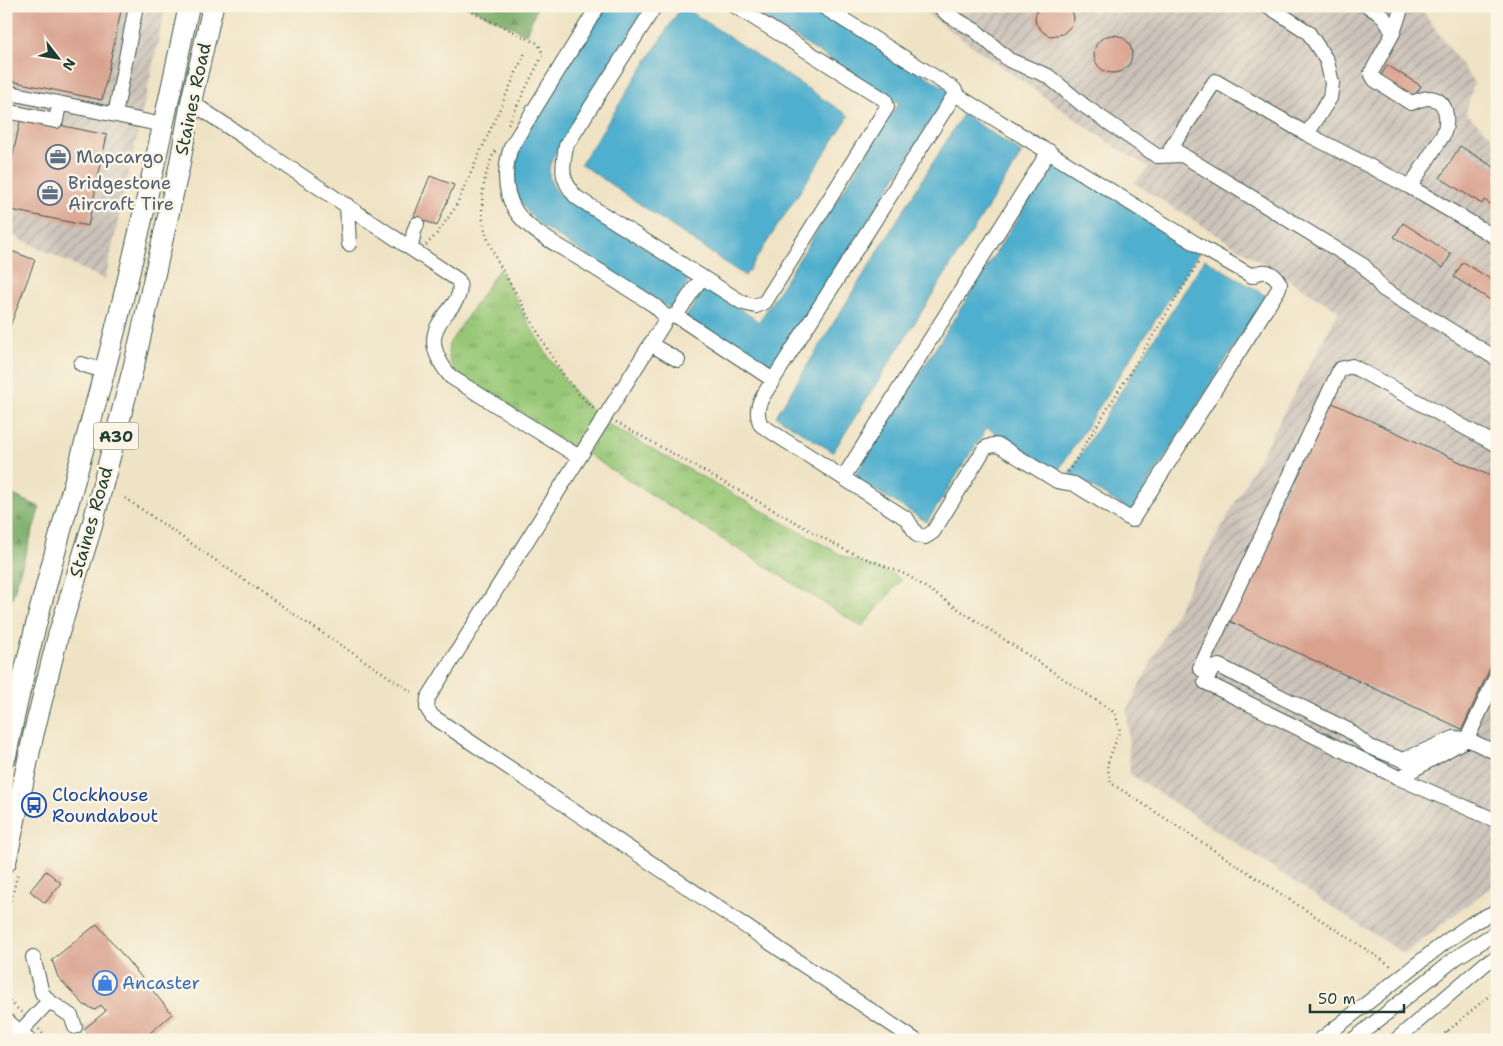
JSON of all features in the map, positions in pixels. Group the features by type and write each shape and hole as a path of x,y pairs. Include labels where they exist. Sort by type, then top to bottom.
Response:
{"highway":[{"name":"Staines Road","path":"6,756 40,605 104,371 164,125 189,6"},
{"name":"Staines Road","path":"6,862 34,732 56,645 92,526 135,361 179,168 191,102 213,6"}],"street":[{"path":"115,115 136,6"},
{"path":"598,6 511,147 506,161 505,178 508,195 516,212 542,235 773,380"},
{"path":"655,6 566,146 562,168 566,185 576,197 743,303 756,306 765,302 887,107 885,100 735,6"},
{"path":"822,6 954,90 958,96 1206,250 1252,276 1259,272 1268,272 1276,277 1280,284 1278,290 1132,520 1074,484 1057,481 1000,446 992,445 985,448 933,532 925,537 917,535 907,519 761,425 757,416 757,407 773,380 953,97 958,96"},
{"path":"939,6 947,14 976,31 1009,60 1048,76 1083,105 1158,156 1183,155"},
{"path":"1268,6 1308,32 1327,61 1332,83 1330,98 1307,134"},
{"path":"1368,6 1383,16 1392,34"},
{"path":"1402,6 1392,34 1370,73 1375,80 1412,102 1428,98 1438,101 1444,106 1447,115 1447,126 1443,135 1410,187"},
{"path":"1497,238 1410,187 1307,134 1215,81 1171,148 1364,266 1383,289 1497,359"},
{"path":"6,92 164,125"},
{"path":"191,102 458,280 461,286 459,295 436,329 433,342 441,366 451,377 579,457"},
{"path":"6,111 56,121 59,104"},
{"path":"844,478 1049,151"},
{"path":"347,205 349,244"},
{"path":"415,250 414,231 417,224"},
{"path":"702,277 677,314 671,316 650,344 427,701 427,708 432,716 915,1040"},
{"path":"650,344 678,360"},
{"path":"81,364 104,371"},
{"path":"1209,676 1200,668 1340,369 1352,366 1497,444"},
{"path":"1497,753 1467,739 1454,738 1403,760 1370,747 1348,730 1219,666 1213,668 1205,682 1399,778 1497,821"},
{"path":"1399,778 1467,739 1497,675"},
{"path":"1320,1040 1402,975 1474,922 1497,911"},
{"path":"1353,1040 1456,958 1497,932"},
{"path":"33,957 42,993 71,1016 75,1027"},
{"path":"1396,1040 1486,963 1497,958"},
{"path":"18,1026 50,1001"}],"path":[{"path":"459,6 538,43 541,47 541,58 504,133"},
{"path":"415,250 436,235 455,208 525,52"},
{"path":"496,150 486,172 482,199 483,222 489,242 556,362 576,390 593,408 605,417 845,550 907,575 1115,713 1120,730 1107,766 1111,783 1387,962 1402,975"},
{"path":"1061,481 1206,250"},
{"path":"124,498 304,621 427,701"},
{"path":"1437,1040 1497,989"},
{"path":"6,998 13,1006 18,1026 47,1040"},
{"path":"1446,1032 1453,1040"}],"shaded area":[{"path":"6,6 166,6 105,280 6,232"},
{"path":"916,6 1419,6 1474,82 1466,113 1497,141 1497,882 1404,954 1130,774 1127,710 1189,587 1339,311 1134,183 1149,167 1115,147"}],"green space":[{"path":"467,6 538,6 526,34"},
{"path":"499,269 555,367 600,418 579,452 457,373 450,363 449,344"},
{"path":"606,423 845,557 894,575 901,580 862,627 587,454"},
{"path":"6,492 40,507 11,602 6,601"}],"water":[{"path":"605,6 648,6 553,157 549,168 550,178 553,186 561,195 691,277 671,309 540,225 522,205 512,182 511,163 521,141"},
{"path":"682,6 849,116 745,276 581,164"},
{"path":"746,6 814,6 950,91 772,373 686,317 706,286 759,322 899,103"},
{"path":"963,114 1022,153 833,452 776,416"},
{"path":"1054,161 1199,252 1058,471 987,428 927,522 854,477"},
{"path":"1205,259 1266,296 1131,511 1069,473"}],"building":[{"path":"6,6 122,6 102,100 6,80"},
{"path":"1038,6 1071,6 1074,18 1072,25 1063,34 1050,36 1044,33 1036,24 1035,17"},
{"path":"1138,6 1164,6 1148,10"},
{"path":"1113,35 1127,40 1132,54 1127,68 1113,73 1099,68 1094,54 1099,40"},
{"path":"1387,65 1421,86 1412,100 1379,79"},
{"path":"21,117 107,135 88,226 6,209 6,188"},
{"path":"1460,146 1497,169 1497,208 1484,200 1482,204 1440,178"},
{"path":"430,176 454,185 437,226 414,216"},
{"path":"1403,223 1451,254 1443,268 1394,237"},
{"path":"6,249 35,260 6,337"},
{"path":"1463,262 1497,283 1497,304 1454,277"},
{"path":"1328,401 1497,479 1497,653 1462,729 1227,620"},
{"path":"46,871 61,883 45,903 30,891"},
{"name":"Ancaster","path":"97,924 172,1014 142,1040 94,1040 84,1029 106,1011 101,1005 95,1010 84,1005 58,977 52,960"}],"place":[{"name":"Mapcargo","path":"58,157"},
{"name":"Bridgestone Aircraft Tire","path":"50,193"},
{"name":"Clockhouse Roundabout","path":"34,805"},
{"name":"Ancaster","path":"105,983"}]}
